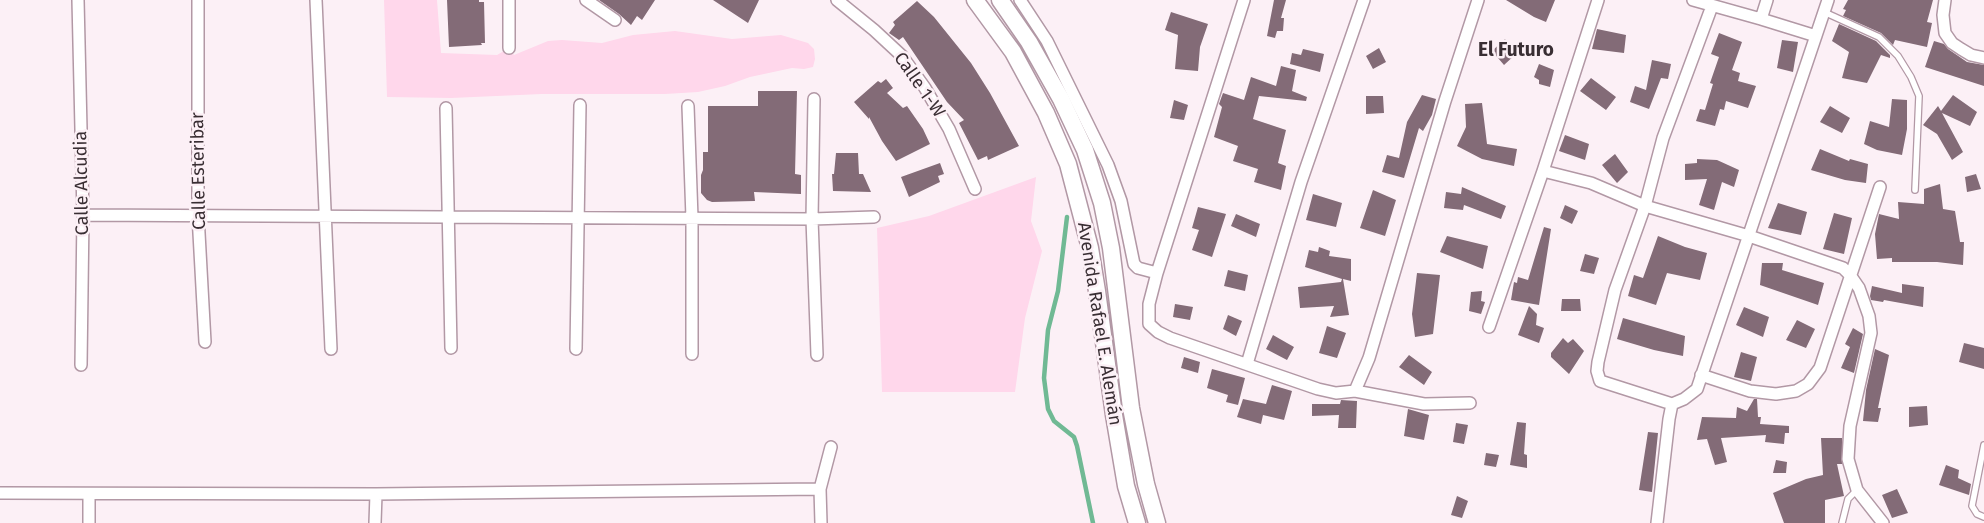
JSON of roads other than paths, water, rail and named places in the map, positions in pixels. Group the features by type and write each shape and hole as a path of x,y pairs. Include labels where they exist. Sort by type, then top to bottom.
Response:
{"main road":[{"name":"Avenida Rafael E. Alemán","path":"975,0 1013,52 1046,114 1068,164 1090,248 1126,486 1137,523"},
{"name":"Avenida Rafael E. Alemán","path":"1000,0 1029,42 1061,99 1085,150 1102,203 1110,248 1131,408 1146,484 1157,523"}],"street":[{"name":"Calle Alcudia","path":"78,0 83,215 81,365"},
{"name":"Calle Esteribar","path":"198,0 198,216 205,342"},
{"path":"316,0 331,349"},
{"path":"509,0 509,48"},
{"path":"586,0 615,20"},
{"name":"Calle 1-W","path":"837,0 902,56 925,88 949,129 975,189"},
{"path":"1020,0 1047,41 1108,165 1121,201 1134,264 1138,268 1157,273"},
{"path":"1244,0 1157,273 1149,304 1149,324 1158,332 1170,338 1318,389 1336,392 1355,391 1424,404 1470,402"},
{"path":"1246,364 1301,182 1364,0"},
{"path":"1355,391 1369,358 1445,101 1478,0"},
{"path":"1489,326 1543,171 1598,0"},
{"path":"1694,0 1816,36"},
{"path":"1760,19 1766,0"},
{"path":"1712,6 1663,138 1645,206 1615,290 1597,371 1600,381 1672,404 1684,399 1696,389 1828,0"},
{"path":"1946,0 1943,15 1945,33 1952,43 1961,49 1971,55 1984,58"},
{"path":"814,98 812,219 817,355"},
{"path":"576,350 580,105"},
{"path":"688,106 692,218 692,354"},
{"path":"446,108 451,348"},
{"path":"1543,171 1591,183 1645,206 1749,236 1843,268 1850,275 1858,288 1869,316 1871,333 1850,426 1848,460 1857,490 1884,523"},
{"path":"1701,375 1750,392 1776,394 1796,391 1808,384 1820,368 1880,187"},
{"path":"83,215 812,219 874,217"},
{"path":"1657,523 1672,404"},
{"path":"821,523 820,489 831,447"},
{"path":"0,493 376,494 820,489"},
{"path":"88,523 90,494"},
{"path":"375,523 376,494"}],"lane":[{"path":"1824,12 1879,37 1898,56 1911,77 1919,96 1915,190"},
{"path":"1984,445 1972,506 1977,514 1984,517"},
{"path":"1842,523 1848,499 1857,490"}],"waterway":[{"path":"1067,217 1058,291 1048,330 1044,378 1048,409 1054,421 1074,437 1093,523"}],"district":[{"name":"El Futuro","path":"1516,51"}]}
